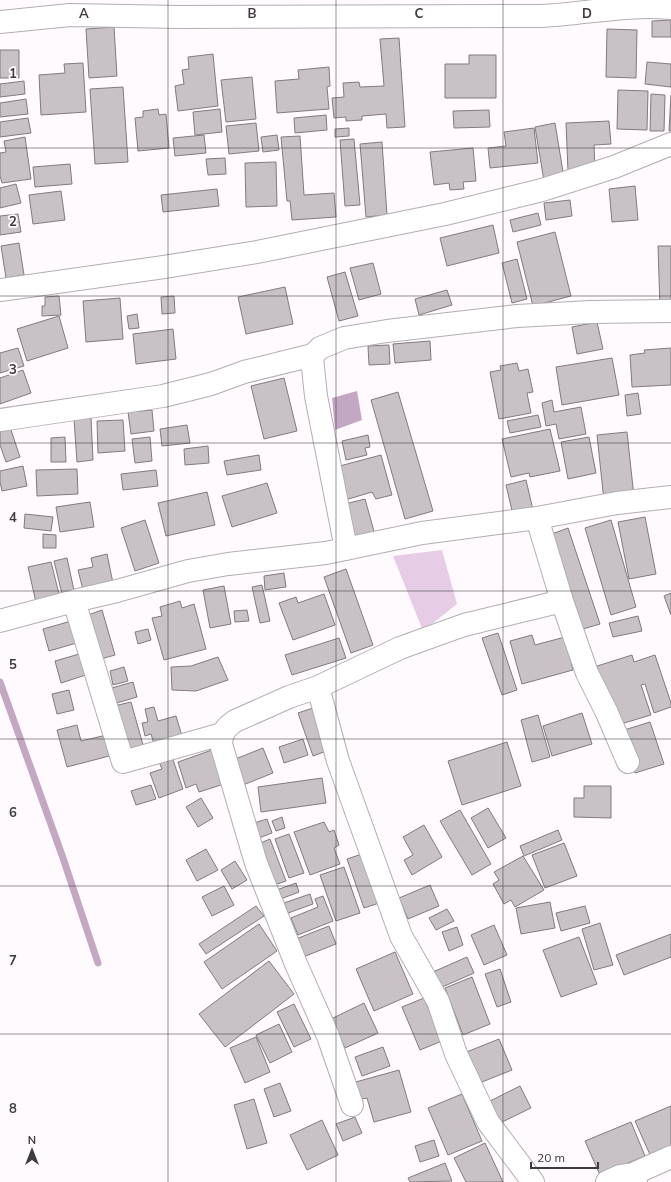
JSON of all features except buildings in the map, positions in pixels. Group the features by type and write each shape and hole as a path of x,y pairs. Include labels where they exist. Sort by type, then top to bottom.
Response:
{"street":[{"path":"0,22 70,15 180,17 541,16 572,14 632,6 671,8"},
{"path":"0,290 164,267 257,252 445,214 542,190 614,166 671,144"},
{"path":"0,420 163,396 211,384 244,372 313,354 320,348 344,338 387,331 517,316 590,312 671,311"},
{"path":"313,354 312,358 316,396 346,549"},
{"path":"0,621 194,570 228,564 306,556 422,533 537,518 616,503 671,497"},
{"path":"537,518 562,601 587,674 607,713 628,762"},
{"path":"74,601 124,762 222,734"},
{"path":"352,1105 328,1036 296,964 256,863 222,744 222,734 227,726 235,721 290,697 318,687 400,648 464,625 562,601"},
{"path":"318,687 338,761 401,936 438,1001 456,1054 488,1122 533,1182"},
{"path":"607,1182 620,1176 634,1178 671,1158"}],"shaded area":[{"path":"357,391 362,420 335,430 332,398"},
{"path":"442,550 457,604 423,631 393,556"}],"waterway":[{"path":"0,682 63,858 98,963"}]}
